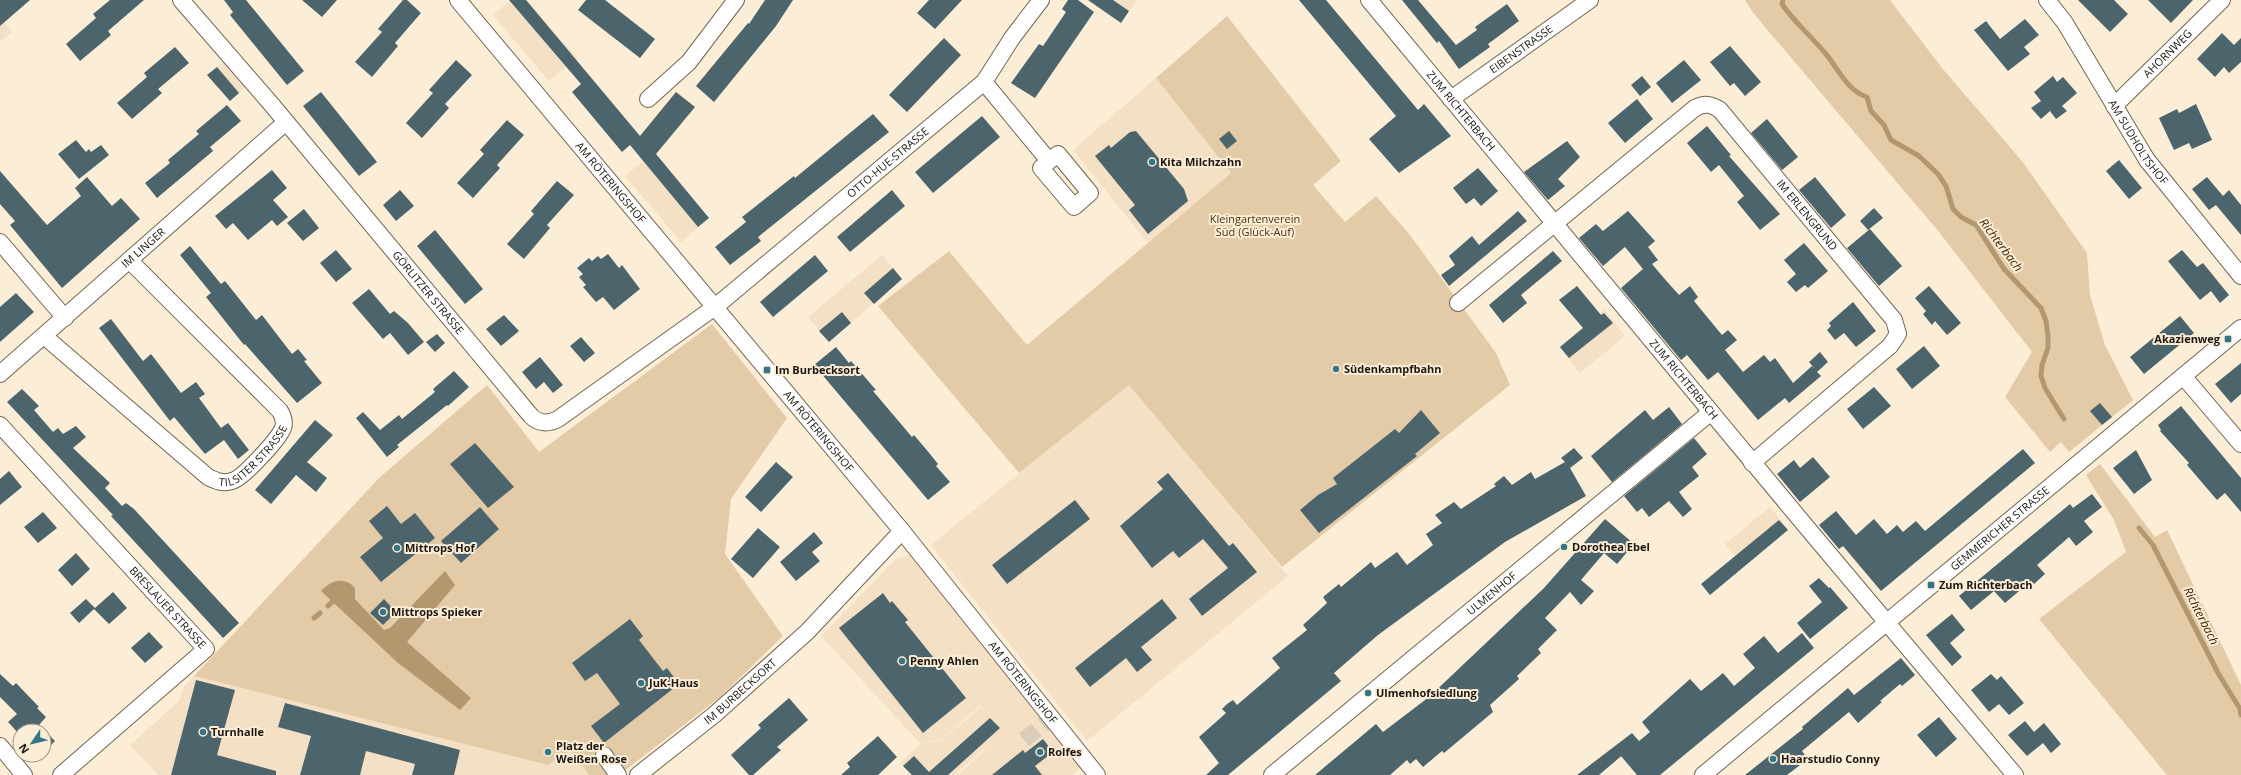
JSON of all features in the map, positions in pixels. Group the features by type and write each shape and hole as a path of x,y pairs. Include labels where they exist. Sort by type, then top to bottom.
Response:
{"street":[{"name":"GÖRLITZER STRASSE","path":"182,0 286,122 531,416 539,422 549,423 558,419 715,307"},
{"name":"AM RÖTERINGSHOF","path":"458,0 902,531 1097,775"},
{"path":"648,100 689,62 736,0"},
{"name":"OTTO-HUE-STRASSE","path":"715,307 984,82 1012,38 1041,0"},
{"name":"ZUM RICHTERBACH","path":"1369,0 1752,463 2015,775"},
{"name":"EIBENSTRASSE","path":"1451,98 1590,0"},
{"name":"AM SUDHOLTSHOF","path":"2047,0 2065,23 2147,160 2241,276"},
{"name":"AHORNWEG","path":"2114,106 2222,0"},
{"path":"984,82 1049,161"},
{"name":"IM ERLENGRUND","path":"1554,222 1695,108 1708,104 1720,110 1894,320 1898,334 1890,346 1752,463"},
{"name":"IM LINGER","path":"0,374 286,122"},
{"path":"1458,303 1554,222"},
{"path":"0,242 64,318"},
{"name":"TILSITER STRASSE","path":"44,336 208,477 221,482 227,482 242,476 280,433 284,421 280,411 129,260"},
{"name":"GEMMERICHER STRASSE","path":"1703,775 2241,328"},
{"path":"2183,376 2241,444"},
{"name":"ULMENHOF","path":"1272,775 1711,412"},
{"name":"BRESLAUER STRASSE","path":"0,425 206,649 61,775"},
{"name":"IM BURBECKSORT","path":"638,775 714,715 807,632 902,531"},
{"path":"0,746 24,775"},
{"path":"604,755 618,775"}],"shaded area":[{"path":"511,0 527,0 577,58 549,81 493,15"},
{"path":"1088,0 1137,0 1121,23"},
{"path":"0,17 12,32 0,42"},
{"path":"224,61 246,87 230,101 207,75"},
{"name":"Kita Milchzahn","path":"1156,78 1231,173 1148,243 1073,150"},
{"path":"654,152 709,218 681,242 625,176"},
{"path":"882,255 902,279 829,342 808,317"},
{"path":"1604,310 1625,336 1580,373 1559,347"},
{"path":"1129,384 1288,576 1087,741 931,545"},
{"path":"1770,507 1788,530 1744,566 1725,544"},
{"path":"911,555 1081,768 1072,775 958,775 1003,732 955,775 911,775 900,763 922,743 941,741 982,706 981,705 941,740 920,743 821,636 896,559"},
{"path":"445,571 455,585 407,642 471,698 460,710 398,663 321,591 329,584 338,581 351,584 355,588 355,599 384,630 390,628"},
{"path":"194,676 548,765 571,750 589,775 158,775 130,745 179,701 184,687"}],"green space":[{"path":"1745,0 1890,0 1942,68 2022,161 2087,253 2090,295 2105,345 2133,400 2069,452 2061,442 2050,452 2005,397 2032,352 1939,232 1754,14"},
{"name":"Kleingartenverein Süd (Glück-Auf)","path":"1227,16 1341,161 1313,185 1345,222 1376,196 1410,235 1496,353 1510,385 1282,567 1129,385 1019,473 878,306 949,251 1027,345 1231,173 1156,78"},
{"path":"712,324 787,418 731,499 725,554 783,636 720,697 619,775 589,775 571,750 548,765 194,676 379,478 487,385 539,452"},
{"path":"2100,464 2155,537 2167,530 2241,685 2241,775 2167,775 2039,619 2126,552 2114,520 2086,475"}],"building":[{"path":"0,0 30,0 0,26"},
{"path":"110,0 144,0 108,31 111,35 80,61 66,44 96,18 93,14"},
{"path":"224,0 246,0 304,71 287,85 230,15 233,12"},
{"path":"302,0 337,0 322,17"},
{"path":"403,0 407,0 421,13 395,43 398,46 372,77 355,62 382,32 378,29"},
{"path":"509,0 526,0 640,136 676,92 695,107 656,154 709,218 698,227 630,145 622,152 572,92 581,84"},
{"path":"586,0 605,0 655,39 640,58 578,10"},
{"path":"765,0 793,0 776,26 714,102 696,86 748,23 749,24"},
{"path":"929,0 962,0 935,29 917,13"},
{"path":"1068,0 1078,0 1094,12 1035,98 1011,83 1039,44 1043,46 1066,12 1062,9"},
{"path":"1088,0 1113,0 1129,11 1121,23"},
{"path":"1299,0 1326,0 1418,110 1424,104 1451,136 1399,173 1369,139 1396,116"},
{"path":"1402,0 1418,0 1456,45 1477,30 1475,27 1507,4 1519,21 1488,44 1490,47 1459,69 1439,41 1437,43"},
{"path":"2078,0 2114,0 2128,14 2110,32"},
{"path":"2148,0 2193,0 2171,23"},
{"path":"2025,19 2039,35 2024,47 2030,54 2008,71 1974,30 1986,21 2000,39"},
{"path":"2222,33 2234,45 2241,38 2241,62 2229,73 2224,67 2215,77 2197,59"},
{"path":"944,38 961,55 907,112 889,95"},
{"path":"1730,46 1761,82 1745,96 1734,83 1730,86 1710,62"},
{"path":"175,47 189,63 158,89 162,93 132,119 117,103 147,77 144,73"},
{"path":"456,60 472,75 445,104 449,108 422,138 406,123 433,93 429,90"},
{"path":"1684,60 1701,80 1672,103 1656,83"},
{"path":"217,67 239,93 230,101 207,75"},
{"path":"1642,76 1651,87 1640,96 1631,85"},
{"path":"2053,76 2057,82 2063,77 2077,93 2062,106 2067,111 2056,119 2050,111 2041,119 2031,108 2041,101 2034,92"},
{"path":"321,92 377,162 359,176 303,106"},
{"path":"1637,99 1653,119 1625,143 1608,123"},
{"path":"2196,104 2212,140 2192,149 2189,143 2174,150 2159,118 2177,109 2179,113"},
{"path":"227,105 241,121 210,147 213,151 157,198 145,183 170,163 168,160 199,134 196,131"},
{"path":"873,114 889,132 758,237 761,241 730,265 715,247 746,222 742,217 794,176 795,178"},
{"path":"982,116 1000,137 933,193 915,172"},
{"path":"1767,119 1798,157 1782,170 1751,133"},
{"path":"507,120 524,135 497,165 500,168 473,198 457,183 484,154 480,150"},
{"path":"1707,126 1731,155 1729,156 1780,214 1760,230 1737,202 1744,196 1719,165 1711,172 1687,143"},
{"path":"1136,131 1184,189 1188,201 1148,234 1129,210 1135,205 1095,156 1109,145 1111,148 1130,132"},
{"path":"1229,131 1237,141 1227,149 1219,139"},
{"path":"76,140 86,152 89,149 91,152 101,145 109,155 79,179 58,154"},
{"path":"1567,141 1580,157 1558,179 1565,186 1548,200 1524,172"},
{"path":"2119,160 2142,188 2129,199 2106,171"},
{"path":"1478,168 1498,191 1481,206 1474,198 1466,204 1453,188"},
{"path":"272,170 287,188 273,200 288,217 277,226 272,220 248,240 233,223 226,229 215,216"},
{"path":"0,171 47,225 81,196 75,188 87,177 112,206 121,198 140,219 62,288 10,225 15,221 0,204"},
{"path":"1815,177 1846,215 1831,228 1799,190"},
{"path":"2207,177 2223,196 2229,190 2241,205 2241,235 2216,205 2209,210 2192,189"},
{"path":"557,181 574,195 547,225 550,228 524,259 507,244 534,214 531,211"},
{"path":"400,190 414,206 396,221 383,205"},
{"path":"892,190 905,206 850,252 837,237"},
{"path":"1874,208 1883,218 1868,230 1860,221"},
{"path":"304,209 319,228 303,241 287,223"},
{"path":"1518,211 1527,221 1449,286 1441,275 1455,265 1449,256 1472,236 1479,245"},
{"path":"1628,211 1655,241 1648,247 1658,260 1652,264 1679,295 1690,286 1698,297 1694,301 1722,335 1728,330 1737,340 1725,350 1743,372 1764,355 1770,362 1775,358 1793,383 1812,366 1815,369 1809,362 1820,352 1828,362 1817,372 1821,376 1789,403 1785,398 1758,420 1718,372 1708,380 1687,355 1681,360 1621,288 1643,269 1625,247 1603,266 1579,238 1596,224 1603,231"},
{"path":"1870,229 1902,266 1879,286 1847,248"},
{"path":"435,230 483,289 465,304 417,246"},
{"path":"1804,243 1828,271 1808,288 1805,285 1796,292 1787,282 1796,274 1784,260"},
{"path":"190,246 221,284 225,281 256,320 262,315 292,354 298,349 307,360 304,361 322,383 297,403 245,344 244,345 206,297 211,293 180,255"},
{"path":"336,250 352,269 336,282 320,263"},
{"path":"2182,250 2197,267 2203,263 2229,295 2220,303 2211,291 2200,300 2168,261"},
{"path":"1553,251 1562,261 1521,295 1527,303 1503,323 1489,305"},
{"path":"608,254 619,268 622,265 640,289 614,310 603,297 596,302 583,287 586,285 579,277 583,274 577,268 589,258 592,261 598,256 601,259"},
{"path":"815,255 828,271 773,317 760,302"},
{"path":"893,268 902,279 874,304 864,293"},
{"path":"1577,286 1601,315 1604,313 1613,323 1569,358 1560,347 1583,328 1559,300"},
{"path":"1929,286 1961,323 1947,335 1935,321 1932,325 1923,314 1926,311 1915,298"},
{"path":"369,289 390,314 394,311 408,323 424,342 408,355 390,333 383,339 352,303"},
{"path":"16,293 34,312 0,342 0,307"},
{"path":"1853,302 1876,331 1856,347 1844,333 1835,340 1827,330 1831,326 1829,323"},
{"path":"842,312 851,323 829,342 819,331"},
{"path":"504,315 519,331 501,346 486,329"},
{"path":"2180,316 2194,333 2144,374 2130,357"},
{"path":"111,319 143,361 151,354 181,393 196,382 205,394 199,398 221,428 228,423 249,450 238,459 224,440 205,454 174,417 170,421 99,328"},
{"path":"437,334 445,343 435,352 426,342"},
{"path":"581,337 595,353 584,362 570,346"},
{"path":"1924,346 1940,366 1912,389 1896,369"},
{"path":"836,347 849,363 851,361 876,390 873,391 912,437 914,435 938,464 936,466 950,482 928,500 814,365"},
{"path":"540,357 563,385 553,393 544,382 536,389 522,372"},
{"path":"2241,363 2241,394 2231,403 2215,384"},
{"path":"454,371 469,387 448,406 447,405 397,445 399,447 387,457 356,418 363,412 380,430 399,415 402,419 435,392 433,389"},
{"path":"1874,387 1891,406 1863,429 1847,409"},
{"path":"22,389 39,406 34,410 53,432 58,428 63,434 76,426 86,437 73,448 110,483 105,488 122,506 126,503 134,509 239,623 223,638 111,516 113,515 7,402"},
{"path":"2100,403 2112,417 2102,425 2090,411"},
{"path":"2181,406 2241,478 2241,512 2225,493 2217,500 2187,465 2189,463 2160,431 2161,430 2158,425"},
{"path":"1669,407 1682,424 1612,482 1591,456 1645,410 1653,420"},
{"path":"1421,410 1440,433 1415,454 1417,456 1319,533 1300,510 1318,495 1337,484 1333,478 1395,429 1399,433"},
{"path":"315,420 333,435 307,462 327,478 316,492 296,475 271,504 255,490"},
{"path":"1694,438 1707,454 1692,467 1699,476 1679,492 1692,509 1683,517 1669,501 1649,517 1642,508 1637,512 1624,496"},
{"path":"475,443 514,487 488,508 450,464"},
{"path":"1574,448 1583,458 1570,468 1586,496 1505,542 1378,635 1334,673 1341,681 1228,775 1206,775 1219,763 1199,737 1226,713 1222,709 1227,704 1233,700 1237,705 1280,668 1272,658 1307,630 1303,625 1327,603 1323,597 1339,584 1341,587 1371,562 1375,568 1397,552 1407,565 1433,545 1426,534 1442,523 1435,515 1454,502 1461,509 1496,486 1494,484 1504,476 1512,485 1531,472 1535,479 1565,462 1561,458"},
{"path":"2023,449 2035,463 1881,591 1843,546 1839,549 1819,525 1836,511 1856,535 1874,519 1887,534 1897,525 1903,532 1916,521 1925,531"},
{"path":"2136,450 2152,480 2134,494 2113,468"},
{"path":"1813,457 1830,477 1800,502 1777,474 1794,460 1800,468"},
{"path":"776,462 793,477 761,512 745,497"},
{"path":"9,471 22,487 0,505 0,479"},
{"path":"1168,473 1229,546 1233,543 1257,572 1202,616 1189,599 1228,568 1203,539 1179,558 1173,551 1152,568 1120,526 1163,489 1157,482"},
{"path":"2092,494 2102,507 2084,521 2093,532 2076,546 2069,537 2037,565 2045,574 2034,584 2031,581 2005,603 1994,591 1971,610 1959,596 2070,504 2073,508"},
{"path":"1075,500 1090,519 1007,584 992,565"},
{"name":"Mittrops Hof","path":"387,506 401,524 415,513 435,538 381,582 360,557 383,538 369,521"},
{"path":"480,507 499,529 461,563 441,541"},
{"path":"43,512 57,528 38,543 24,527"},
{"path":"1605,519 1634,544 1617,564 1604,553 1581,580 1594,591 1581,605 1570,592 1545,618 1557,630 1538,649 1541,653 1517,676 1519,679 1490,705 1493,712 1444,753 1442,751 1423,767 1416,759 1410,764 1407,760 1390,775 1315,775 1376,724 1383,732 1429,697 1544,588"},
{"path":"1779,520 1788,530 1710,595 1701,584"},
{"path":"758,528 780,547 753,578 731,559"},
{"path":"814,532 823,543 812,552 820,561 796,581 780,562"},
{"path":"76,553 90,569 72,586 58,570"},
{"path":"1819,578 1829,588 1830,587 1848,608 1810,639 1797,623 1822,602 1809,586"},
{"path":"113,592 127,608 109,624 94,609 79,623 70,613 86,599 95,608"},
{"name":"Penny Ahlen","path":"883,593 890,603 892,601 908,620 905,622 966,698 923,733 839,628"},
{"name":"Mittrops Spieker","path":"384,599 396,612 383,625 370,613"},
{"path":"1162,599 1177,618 1141,647 1152,660 1137,672 1126,658 1090,687 1075,668"},
{"path":"1952,614 1965,630 1950,643 1962,657 1952,666 1926,635"},
{"name":"JuK-Haus","path":"630,619 643,636 639,640 663,671 667,668 679,684 604,743 591,726 620,704 597,673 585,681 572,663"},
{"path":"149,632 163,647 145,663 131,648"},
{"path":"1802,633 1814,648 1660,775 1637,775 1621,756 1650,732 1642,722 1690,679 1701,691 1723,673 1734,686 1755,668 1743,654 1764,636 1778,653"},
{"path":"1901,658 1915,675 1902,686 1900,684 1858,723 1849,712 1802,751 1808,759 1787,775 1745,775 1803,729 1802,727 1848,688 1854,695"},
{"path":"0,674 13,686 16,683 39,707 37,708 46,717 41,723 12,723 12,726 8,722 17,714 0,697"},
{"path":"1991,674 1997,680 2001,676 2024,703 2009,715 1999,704 1989,712 1971,690"},
{"name":"Turnhalle","path":"196,680 235,690 217,755 276,771 276,775 171,775"},
{"path":"789,698 808,720 777,747 781,750 753,775 749,775 731,755 761,728 758,725"},
{"path":"285,703 460,750 454,775 412,775 415,764 366,751 360,775 300,775 311,736 278,727"},
{"path":"1939,717 1957,739 1936,757 1917,735"},
{"path":"990,718 1000,728 948,775 912,775 903,766 914,756 929,772"},
{"path":"2025,721 2034,732 2044,723 2061,744 2051,753 2043,743 2027,756 2008,735"},
{"path":"1632,733 1639,741 1599,775 1577,775"},
{"path":"878,736 897,757 878,775 841,775 850,767 847,763"},
{"path":"1043,739 1053,752 1035,766 1042,775 992,775 1023,750 1025,753"}],"waterway":[{"name":"Richterbach","path":"1783,0 1782,4 1787,11 1825,53 1848,84 1860,94 1867,97 1871,111 1884,125 1891,140 1919,156 1938,174 1946,186 1953,209 1961,217 1976,225 2004,269 2041,308 2046,321 2048,336 2048,348 2042,365 2041,376 2045,388 2064,419"},
{"name":"Richterbach","path":"2139,528 2153,545 2218,673 2240,709 2241,715"},
{"path":"328,606 332,602"},
{"path":"314,618 320,613"}],"tunnel":[{"path":"1024,740 1051,718"}],"place":[{"name":"Kita Milchzahn","path":"1152,162"},
{"name":"Akazienweg","path":"2228,339"},
{"name":"Südenkampfbahn","path":"1336,369"},
{"name":"Im Burbecksort","path":"767,370"},
{"name":"Dorothea Ebel","path":"1564,547"},
{"name":"Mittrops Hof","path":"397,548"},
{"name":"Zum Richterbach","path":"1931,585"},
{"name":"Mittrops Spieker","path":"383,612"},
{"name":"Penny Ahlen","path":"902,661"},
{"name":"JuK-Haus","path":"641,683"},
{"name":"Ulmenhofsiedlung","path":"1368,693"},
{"name":"Turnhalle","path":"203,732"},
{"name":"Platz der Weißen Rose","path":"548,752"},
{"name":"Rolfes","path":"1040,752"},
{"name":"Haarstudio Conny","path":"1773,759"}]}
